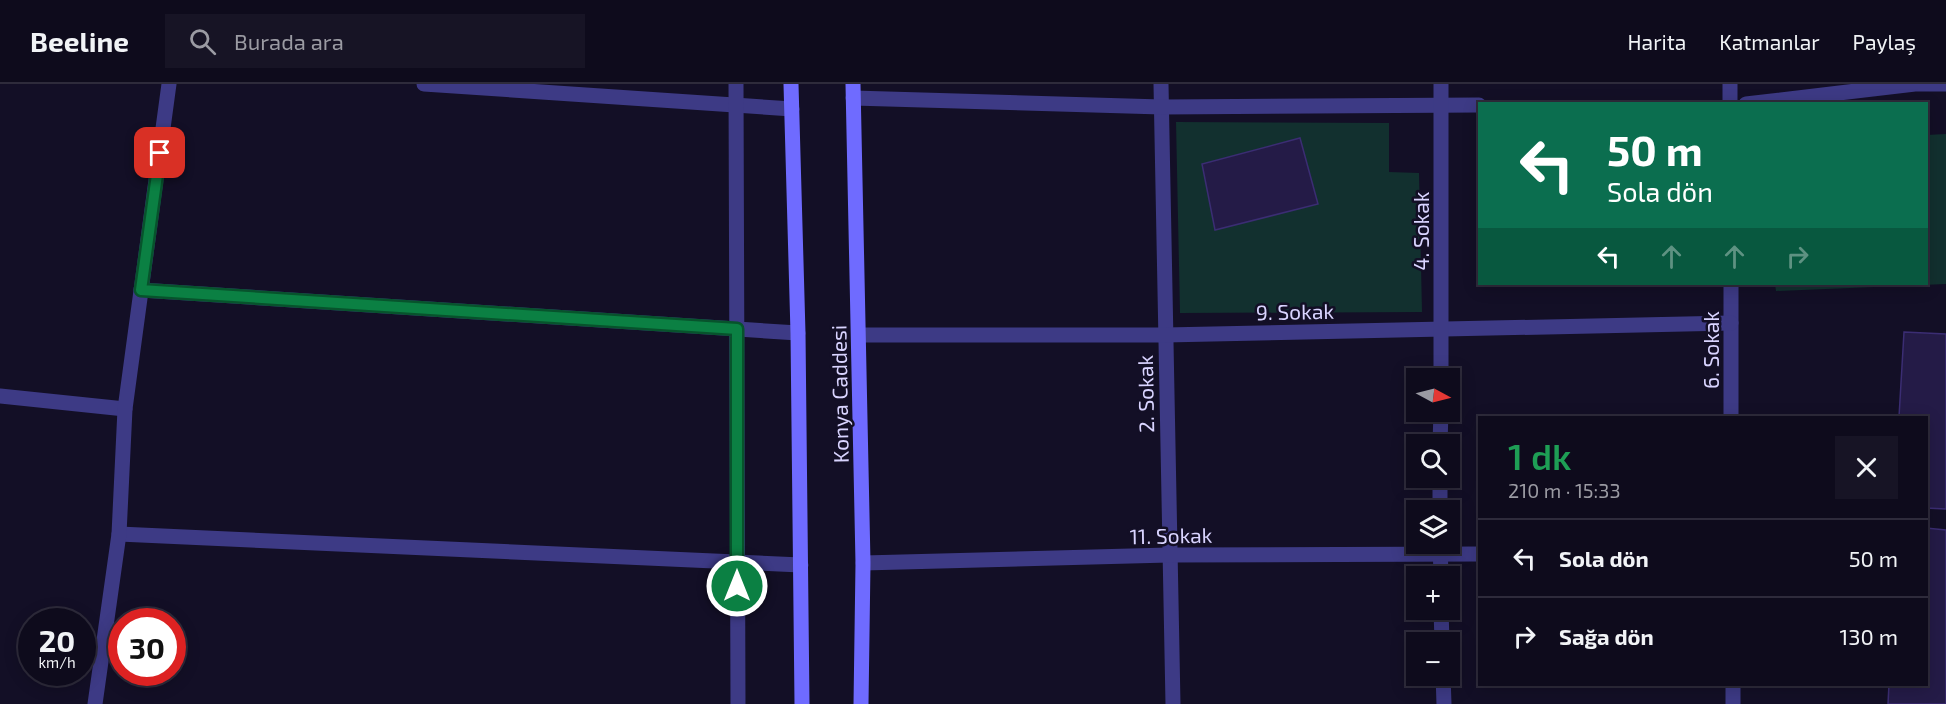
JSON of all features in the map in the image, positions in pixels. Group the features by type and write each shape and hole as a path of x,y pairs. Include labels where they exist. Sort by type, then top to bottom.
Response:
{"main road":[{"name":"Konya Caddesi","path":"791,84 798,333 802,704"},
{"name":"Konya Caddesi","path":"853,91 860,335 863,563 861,704"}],"street":[{"path":"95,704 119,534 125,409 169,84"},
{"path":"424,84 792,108"},
{"path":"736,84 738,704"},
{"name":"2. Sokak","path":"1161,84 1173,704"},
{"name":"4. Sokak","path":"1441,84 1441,368"},
{"path":"1730,84 1730,102"},
{"path":"1763,102 1915,84 1946,84"},
{"path":"853,91 1162,107 1478,105"},
{"name":"6. Sokak","path":"1731,285 1731,416"},
{"path":"141,290 798,333"},
{"name":"9. Sokak","path":"860,335 1165,335 1731,323"},
{"path":"0,396 125,409"},
{"path":"119,534 801,565"},
{"name":"11. Sokak","path":"863,563 1406,549"},
{"name":"11. Sokak","path":"1460,551 1478,554"},
{"path":"1443,686 1444,704"},
{"path":"1733,686 1733,704"}],"green space":[{"path":"1176,122 1389,123 1389,172 1419,173 1422,312 1180,313"},
{"path":"1946,134 1946,284 1928,285 1928,135"},
{"path":"1775,285 1922,285 1776,291"}],"building":[{"path":"1300,138 1318,204 1215,230 1202,164"},
{"path":"1904,332 1946,334 1946,509 1928,508 1928,416 1899,416"},
{"path":"1928,528 1946,530 1946,704 1888,704 1889,686 1928,686"}],"route":[{"path":"160,153 141,290 737,329 737,586"}]}
